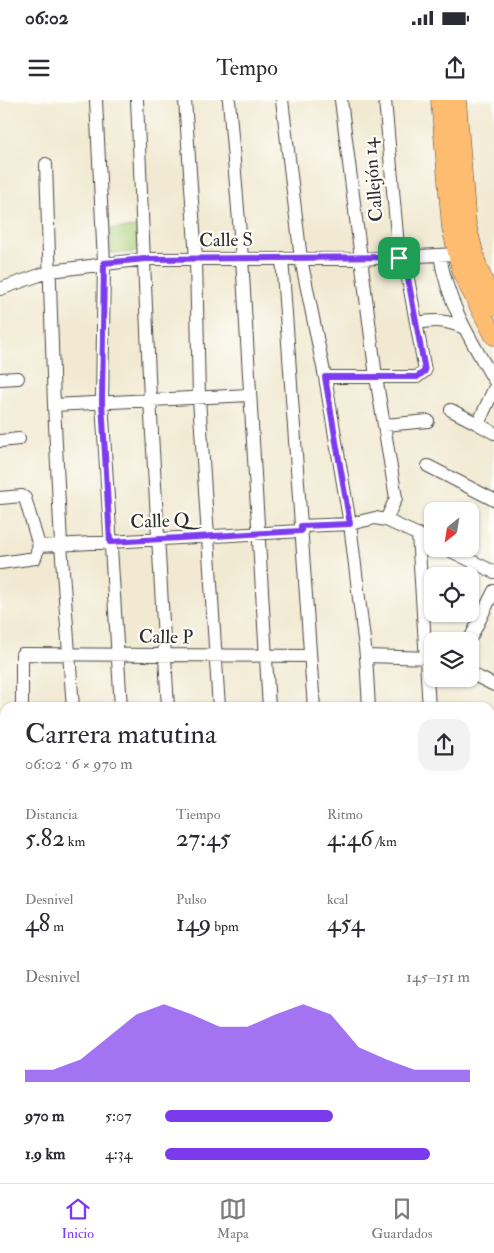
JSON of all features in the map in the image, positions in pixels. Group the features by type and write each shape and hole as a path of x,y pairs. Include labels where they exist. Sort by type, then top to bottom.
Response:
{"highway":[{"path":"440,100 451,227 448,254 462,274 494,336"},
{"path":"457,100 467,225 478,266 494,306"}],"street":[{"path":"96,100 104,263 102,402 121,702"},
{"path":"137,100 150,399 168,702"},
{"path":"185,100 196,259 199,398 209,538 214,657 218,702"},
{"path":"229,100 242,258 264,656 268,702"},
{"path":"282,100 301,259 325,377 350,524 366,656 369,702"},
{"path":"341,100 376,377 396,498 386,520"},
{"name":"Callejón 14","path":"376,377 417,377 423,374 425,367 417,323 401,258 385,100"},
{"path":"46,164 54,405 61,544 73,702"},
{"path":"448,254 444,280 462,327 494,380"},
{"name":"Calle S","path":"0,289 35,275 51,271 145,259 360,259 448,254"},
{"path":"282,258 313,702"},
{"path":"417,323 435,319 462,327"},
{"path":"325,377 376,377"},
{"path":"0,379 18,378"},
{"path":"478,424 494,389"},
{"path":"54,405 249,395"},
{"path":"451,410 494,433"},
{"path":"385,425 428,421"},
{"path":"0,440 19,439"},
{"path":"428,466 494,500"},
{"path":"0,498 22,496 25,498 39,546 35,558 0,563"},
{"path":"350,524 369,519 386,520 424,537"},
{"name":"Calle Q","path":"39,546 209,538 350,524"},
{"path":"418,534 428,632"},
{"path":"465,558 494,572"},
{"path":"474,632 494,591"},
{"name":"Calle P","path":"22,702 22,654 214,657 309,656"},
{"path":"366,656 424,657"},
{"path":"479,678 494,685"},
{"path":"429,687 429,702"}],"green space":[{"path":"140,227 142,252 111,253 109,229"}],"route":[{"path":"404,257 425,371 417,377 325,377 350,524 301,526 301,531 209,538 110,542 102,402 104,263 145,259 399,258 404,257"}]}
